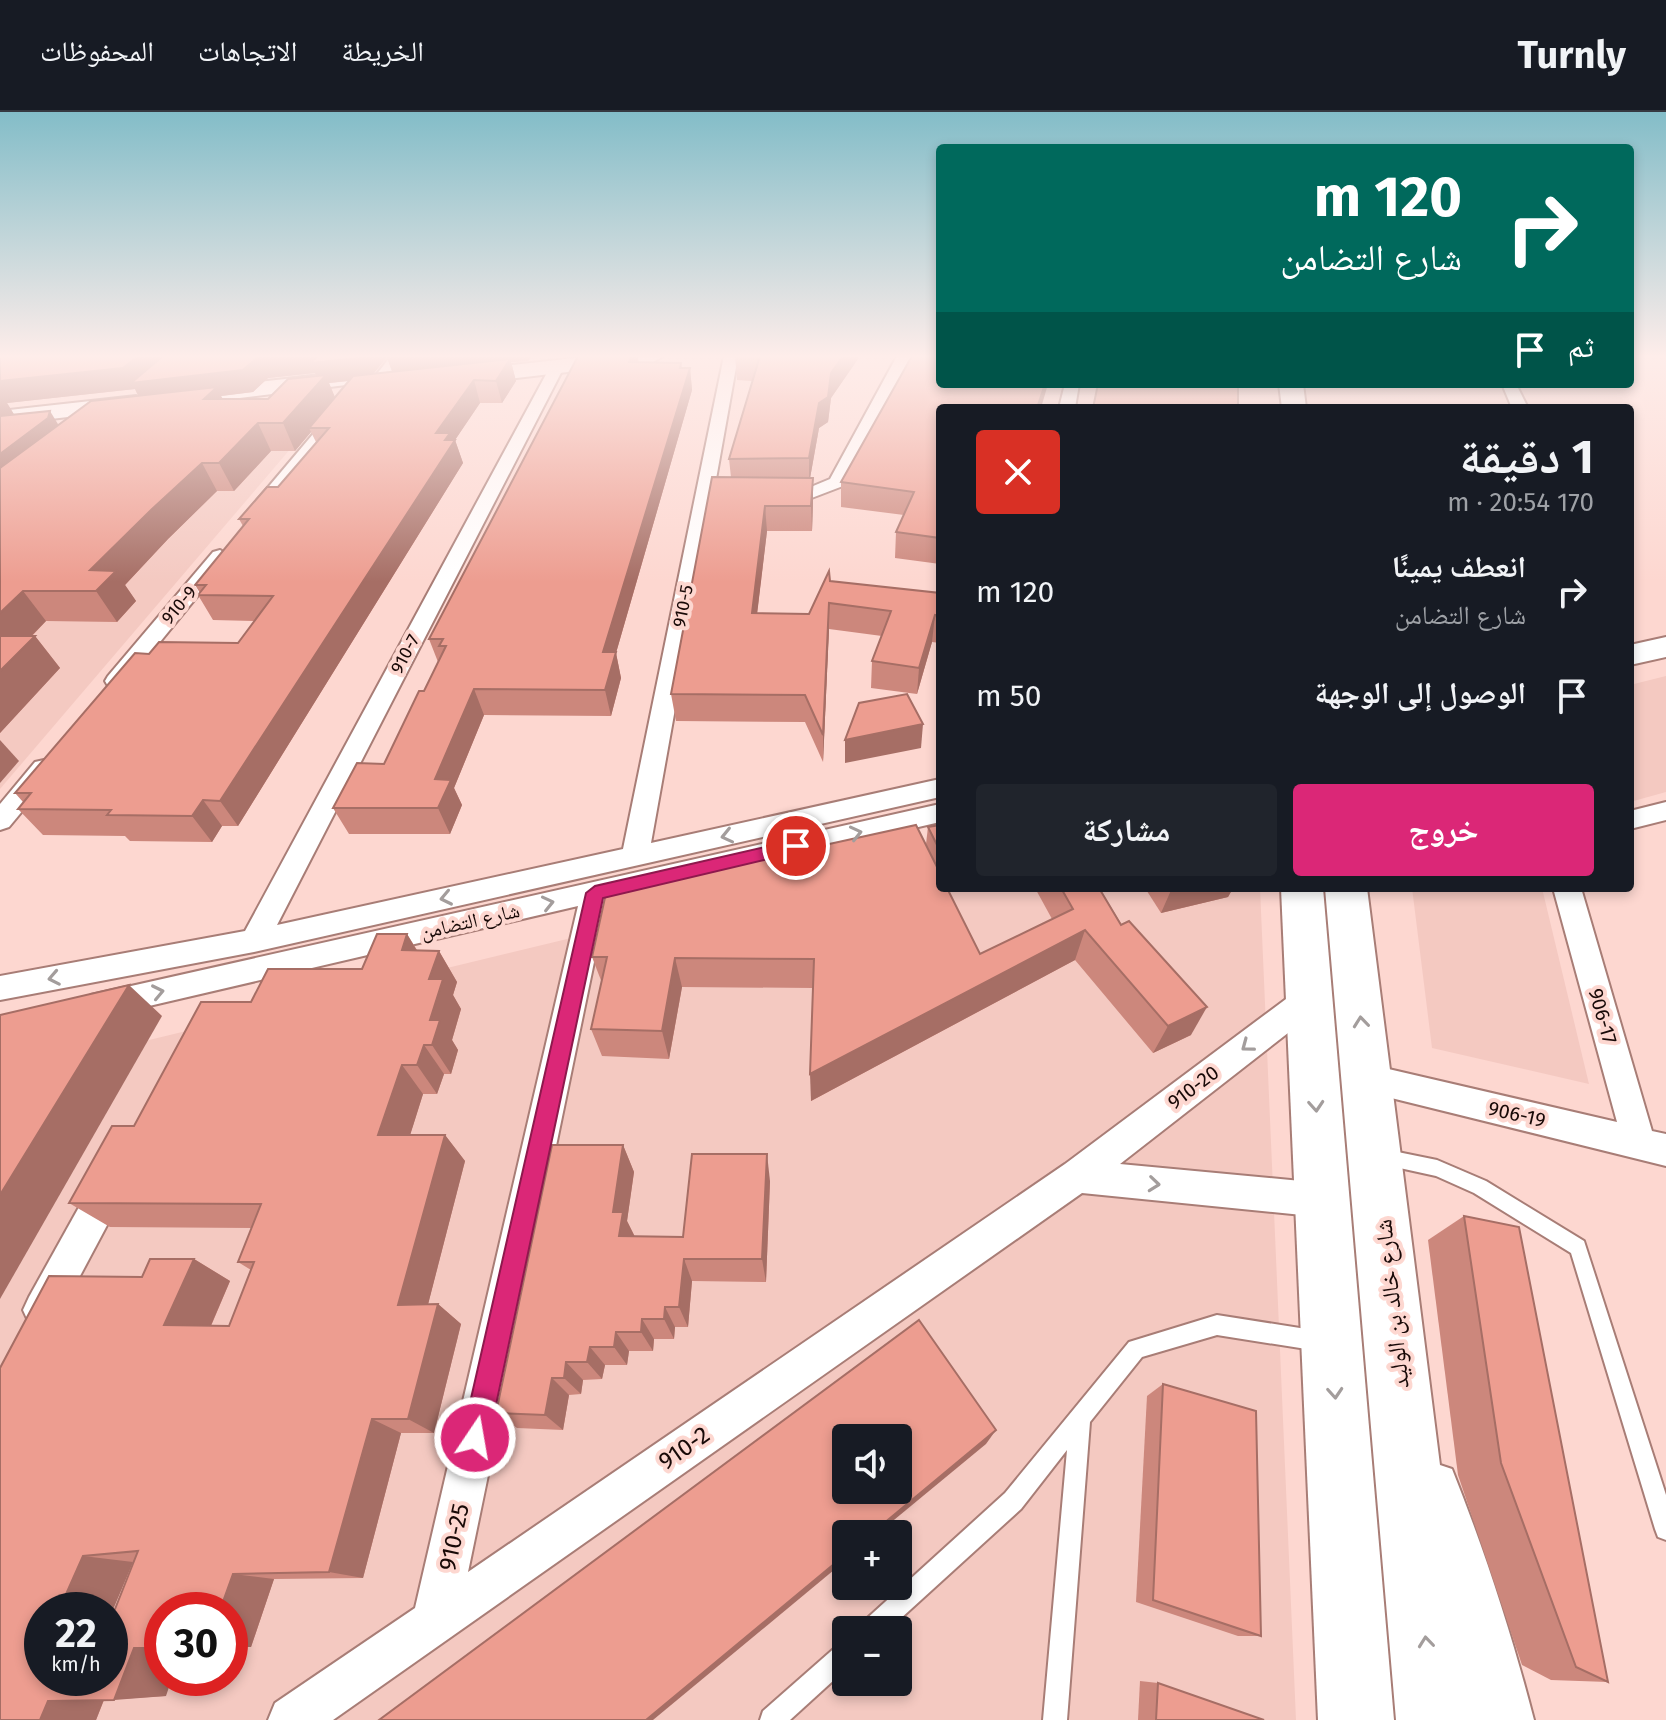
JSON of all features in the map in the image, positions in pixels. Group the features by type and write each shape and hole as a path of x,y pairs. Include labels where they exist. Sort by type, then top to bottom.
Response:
{"main road":[{"path":"1302,892 1356,1719"},
{"name":"شارع خالد بن الوليد","path":"1346,892 1407,1436 1434,1720"},
{"path":"1407,1436 1442,1527 1470,1615 1496,1720"}],"street":[{"name":"910-9","path":"100,701 324,431"},
{"name":"910-7","path":"254,941 522,431"},
{"name":"910-5","path":"635,857 712,494 721,431"},
{"path":"749,494 809,494 837,482 864,431"},
{"path":"1634,631 1666,624"},
{"path":"1634,654 1666,647"},
{"path":"0,821 60,749"},
{"name":"شارع التضامن","path":"0,988 254,941 936,789"},
{"path":"1634,819 1666,811"},
{"name":"شارع التضامن","path":"74,1010 936,814"},
{"name":"906-17","path":"1568,892 1653,1147"},
{"name":"910-25","path":"435,1619 595,893"},
{"path":"201,1019 223,978"},
{"name":"910-20","path":"1077,1176 1309,999"},
{"name":"906-19","path":"1367,1078 1653,1147"},
{"path":"30,1332 127,1155"},
{"path":"1077,1176 1322,1200"},
{"name":"910-2","path":"292,1720 1077,1176"}],"lane":[{"path":"1375,1155 1437,1168 1480,1187 1578,1247 1666,1529"},
{"path":"886,1616 1013,1501 1136,1349 1217,1325 1332,1343"},
{"path":"1055,1720 1080,1420"},
{"path":"772,1720 832,1666"}],"shaded area":[{"path":"52,431 306,431 0,789 0,437"},
{"path":"1666,676 1666,792 1634,801 1634,684"},
{"path":"936,850 936,892 1260,892 1296,1720 0,1720 0,1076"},
{"path":"1412,892 1543,892 1589,1084 1432,1048"}],"building":[{"path":"0,431 31,431 0,454"},
{"path":"50,431 250,431 219,463 202,463 90,570 116,571 96,591 23,591 0,613 0,468"},
{"path":"326,431 437,431 436,433 450,433 445,440 455,440 220,801 203,800 192,816 107,815 111,810 18,809 31,793 15,793 135,653 149,654 159,642 238,643 273,596 198,595 206,585 195,585 249,519 239,519 267,487 278,487"},
{"path":"538,431 671,431 603,652 616,652 605,690 474,689 435,779 451,780 438,808 333,808 357,763 384,764 419,691 424,691 446,646 439,646 443,639 429,639"},
{"path":"737,431 814,431 809,458 729,459"},
{"path":"870,431 936,431 936,537 896,532 914,492 841,482"},
{"path":"712,477 813,478 811,506 765,506 752,613 809,614 829,571 830,581 936,593 936,615 919,668 872,661 891,611 829,603 823,735 805,695 671,694"},
{"path":"0,636 35,636 0,671"},
{"path":"907,694 923,724 845,740 859,703"},
{"path":"916,825 936,865 936,892 949,892 980,954 1073,909 1063,892 1101,892 1121,925 1129,921 1207,1007 1168,1026 1085,930 810,1074 814,959 675,958 662,1031 591,1029 607,957 592,957 606,893"},
{"path":"936,826 936,843 928,827"},
{"path":"377,934 407,934 402,950 439,951 429,979 443,979 430,1020 440,1020 432,1045 424,1045 417,1065 402,1065 378,1135 445,1135 398,1305 438,1304 408,1419 372,1419 329,1572 233,1574 226,1592 144,1592 144,1648 134,1648 128,1664 128,1592 122,1592 138,1551 83,1556 67,1592 24,1592 24,1696 116,1696 114,1700 48,1701 40,1720 0,1720 0,1368 49,1276 142,1277 150,1259 194,1259 164,1325 229,1326 254,1262 238,1262 261,1204 69,1203 112,1126 134,1126 201,1002 251,1002 268,969 362,969"},
{"path":"129,985 0,1195 0,1015"},
{"path":"552,1145 623,1145 613,1212 623,1212 619,1236 683,1237 692,1154 767,1154 762,1259 684,1259 679,1307 665,1307 664,1319 642,1319 641,1332 616,1332 614,1347 590,1347 587,1362 566,1362 564,1378 552,1378 545,1415 496,1413"},
{"path":"1464,1216 1519,1227 1608,1682 1576,1667 1501,1463"},
{"path":"919,1320 996,1430 912,1500 912,1424 832,1424 832,1504 907,1504 888,1520 832,1520 832,1566 646,1720 379,1720"},
{"path":"1163,1384 1256,1411 1261,1636 1153,1600"},
{"path":"1158,1683 1264,1720 1156,1720"}],"route":[{"path":"475,1438 595,893 796,846"}]}
